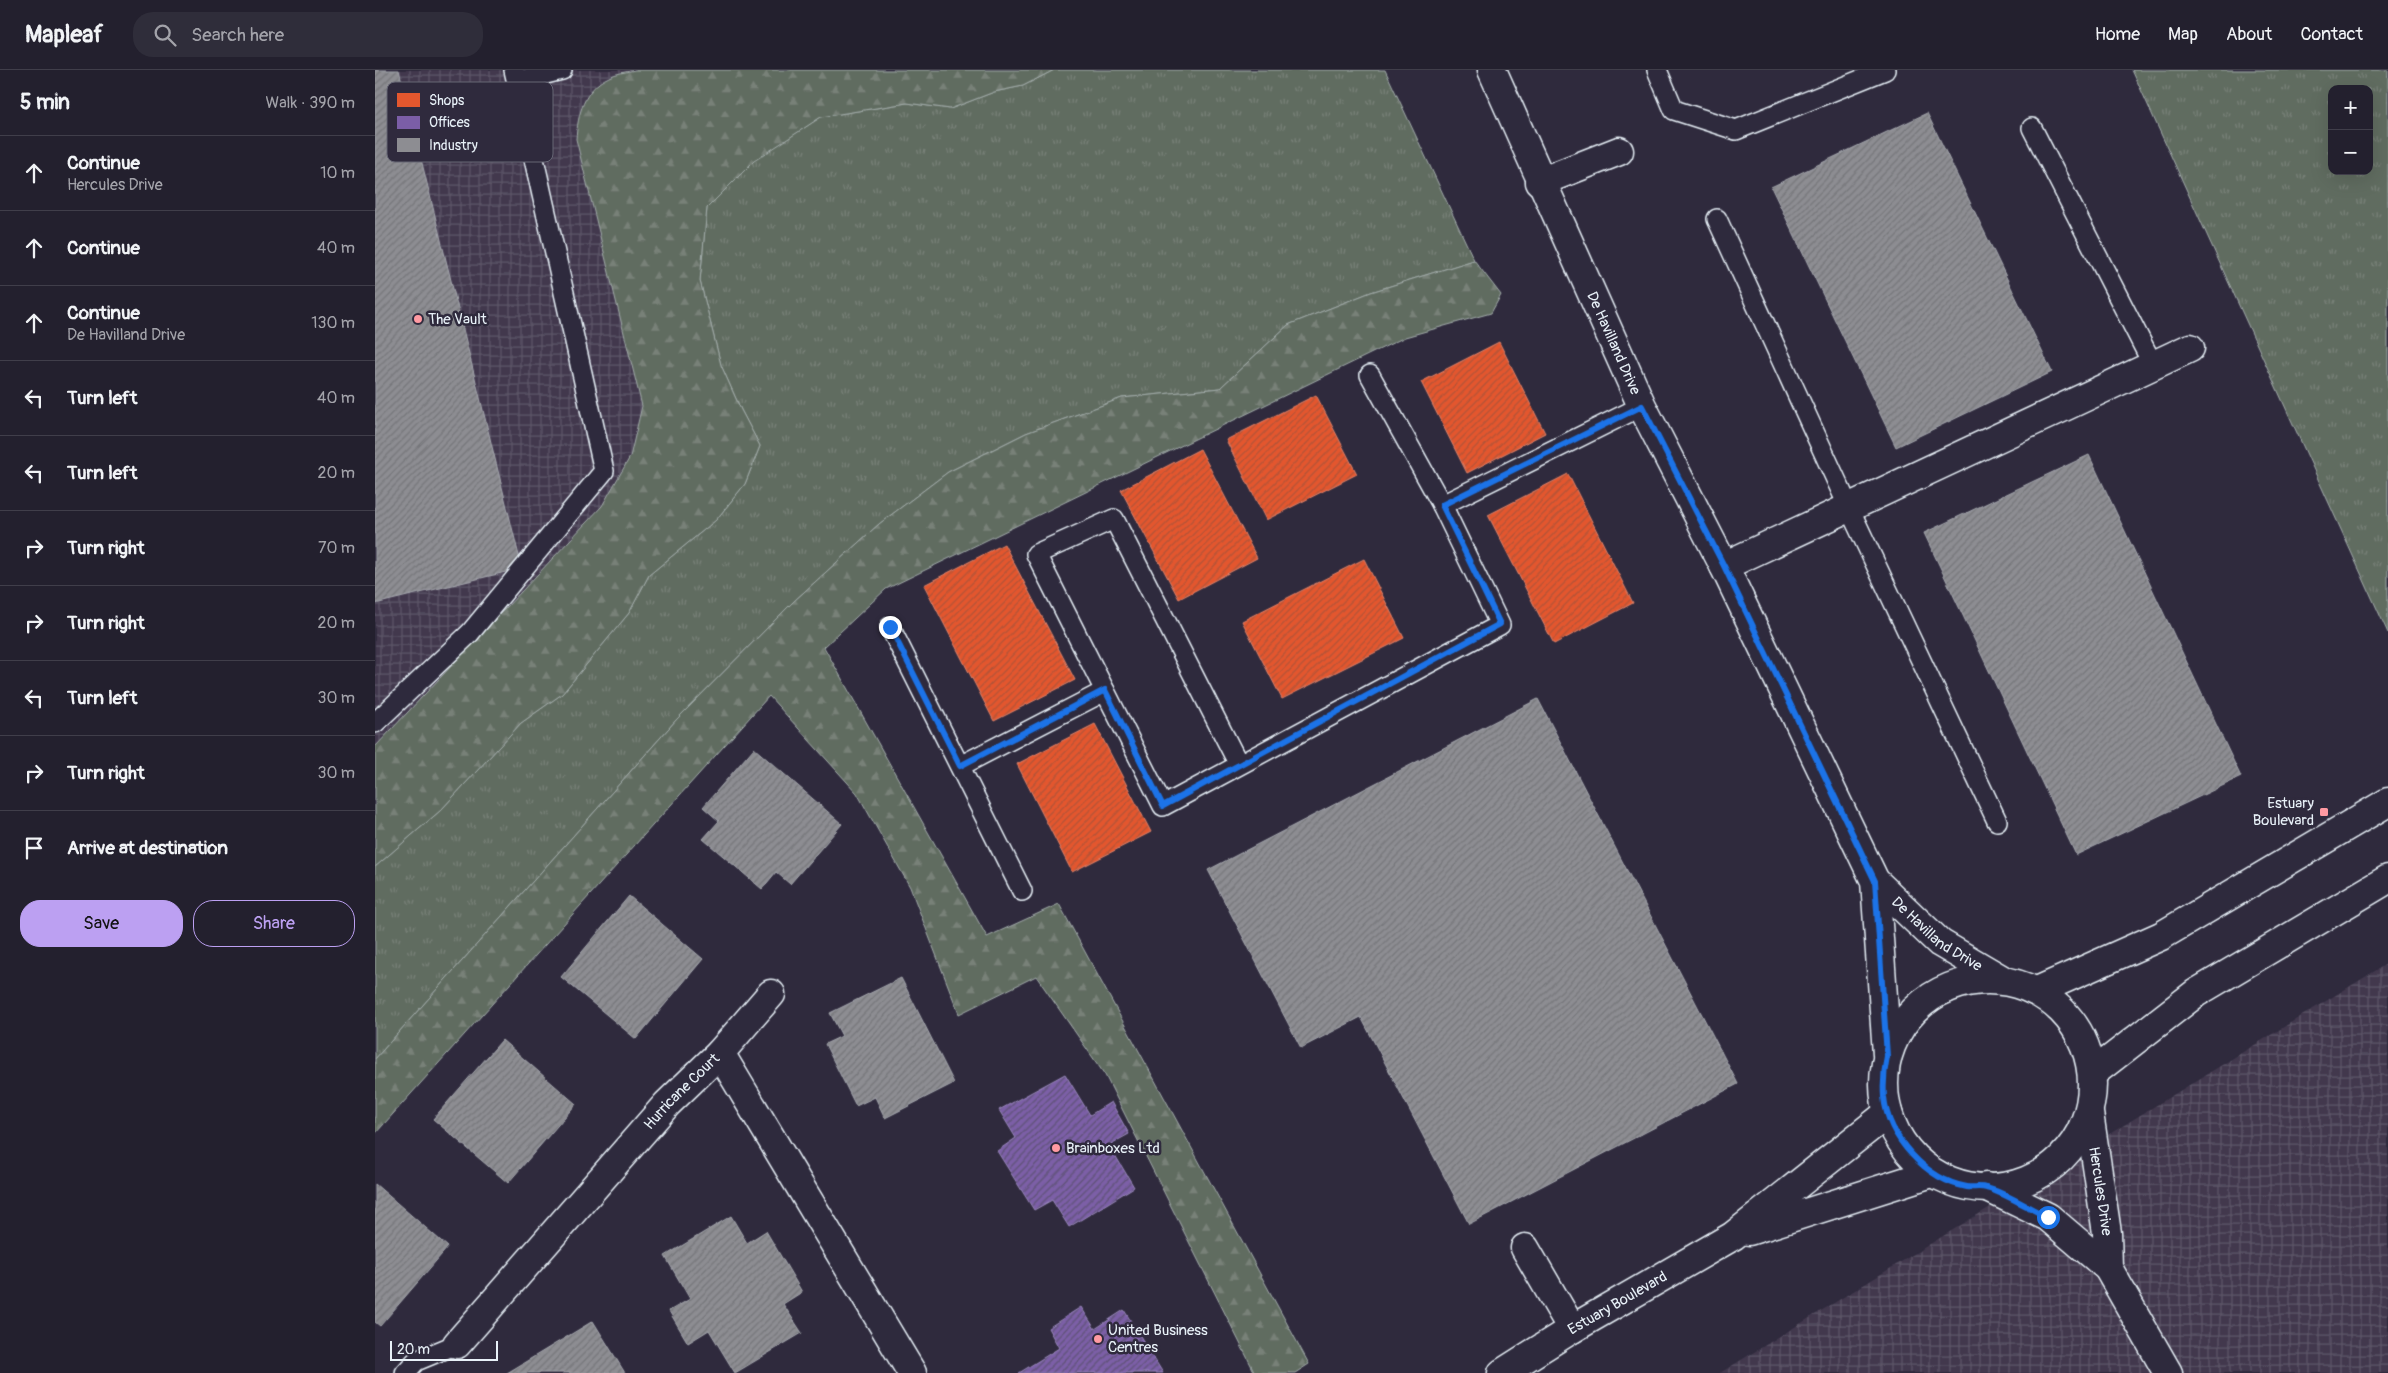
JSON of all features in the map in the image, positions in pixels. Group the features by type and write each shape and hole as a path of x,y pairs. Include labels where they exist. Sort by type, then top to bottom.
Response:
{"street":[{"name":"De Havilland Drive","path":"1492,70 1642,406 1724,566 1875,881 1940,944 2003,980"},
{"path":"1541,182 1619,151"},
{"path":"1724,566 2190,348"},
{"path":"2037,991 2161,936 2388,802"},
{"path":"2093,1074 2196,993 2388,879"},
{"name":"De Havilland Drive","path":"1875,881 1887,1056"},
{"path":"1973,980 2003,980 2037,991 2066,1014 2086,1045 2093,1074 2089,1113 2073,1146 2039,1176 2005,1188 1967,1187 1932,1173 1905,1148 1888,1113 1884,1098 1884,1074 1887,1056 1903,1022 1938,992 1973,980"},
{"path":"720,1053 771,994"},
{"name":"Hurricane Court","path":"457,1344 667,1104 720,1053 912,1373"},
{"name":"Estuary Boulevard","path":"1503,1373 1572,1329 1733,1236 1888,1113"},
{"name":"Hercules Drive","path":"2089,1113 2107,1233 2108,1268"},
{"name":"Estuary Boulevard","path":"1733,1236 1932,1173"},
{"name":"Hercules Drive","path":"1986,1187 2048,1217 2108,1268 2168,1373"},
{"path":"1525,1248 1572,1329"}],"lane":[{"path":"515,76 561,70"},
{"path":"1657,70 1674,110 1736,130 1885,70"},
{"path":"2032,128 2153,365"},
{"path":"375,723 470,633 604,471 534,162"},
{"path":"1717,219 1849,508 1997,820"},
{"path":"1239,765 1114,519 1036,554 1163,806 1239,765 1500,624 1442,505 1370,375"},
{"path":"1442,505 1642,406"},
{"path":"890,627 1022,891"},
{"path":"960,766 1105,690"},
{"path":"405,1373 416,1361 457,1344"}],"shaded area":[{"path":"375,70 635,70 608,77 576,139 642,406 630,457 602,506 375,747"},
{"path":"2388,963 2388,1373 1720,1373"}],"green space":[{"path":"635,70 1054,70 1023,86 994,92 950,109 907,103 821,117 754,161 707,208 700,281 721,365 741,410 760,446 745,484 716,520 649,575 629,613 562,694 521,723 441,810 375,867 375,747 602,506 630,457 642,406 576,139 580,112 593,88 612,76"},
{"path":"1054,70 1385,70 1474,260 1371,292 1288,325 1220,388 1122,398 1026,433 948,472 879,524 793,602 677,719 375,1059 375,867 441,810 521,723 562,694 629,613 649,575 716,520 745,484 760,446 741,410 721,365 700,281 707,208 754,160 821,117 907,103 950,109 994,92 1023,86"},
{"path":"2132,70 2388,70 2388,633"},
{"path":"1474,260 1501,295 1491,313 1405,337 886,589 824,647 987,937 1059,904 1309,1364 1295,1373 1255,1373 1105,1075 1036,976 959,1014 910,887 857,793 769,696 375,1134 375,1059 677,719 793,602 879,524 948,472 1026,433 1122,398 1220,388 1288,325 1371,292"}],"building: Shops":[{"path":"1499,342 1545,433 1467,473 1421,382"},
{"path":"1316,395 1357,474 1266,520 1226,440"},
{"path":"1200,449 1257,558 1179,599 1121,490"},
{"path":"1568,474 1633,603 1554,644 1488,515"},
{"path":"1004,544 1075,680 994,721 924,585"},
{"path":"1364,559 1404,638 1282,699 1242,621"},
{"path":"1095,724 1151,832 1072,872 1017,764"}],"building: Offices":[{"name":"Brainboxes Ltd","path":"1065,1074 1090,1115 1111,1102 1129,1134 1109,1145 1134,1187 1069,1227 1052,1200 1034,1210 997,1151 1016,1138 999,1110"},
{"name":"United Business Centres","path":"1081,1307 1095,1329 1124,1310 1163,1373 1019,1373 1059,1348 1048,1328"}],"building: Industry":[{"name":"The Vault","path":"375,70 399,70 402,82 387,82 387,162 422,162 522,568 375,604"},
{"path":"1927,113 2052,372 1896,447 1771,187"},
{"path":"2089,455 2241,777 2076,855 1924,533"},
{"path":"1538,699 1738,1084 1469,1224 1361,1017 1301,1048 1208,870"},
{"path":"754,748 842,824 790,884 776,872 762,889 703,839 719,821 703,807"},
{"path":"629,896 703,959 636,1039 561,977"},
{"path":"901,978 954,1083 885,1118 875,1097 856,1106 825,1044 842,1036 830,1013"},
{"path":"502,1040 576,1104 508,1183 433,1119"},
{"path":"375,1184 448,1247 380,1326 375,1322"},
{"path":"731,1216 747,1243 766,1231 802,1292 783,1304 802,1333 735,1373 709,1330 688,1343 669,1311 690,1299 665,1256"},
{"path":"593,1321 625,1373 507,1373"}],"place":[{"name":"The Vault","path":"418,319"},
{"name":"Estuary Boulevard","path":"2324,812"},
{"name":"Brainboxes Ltd","path":"1056,1148"},
{"name":"United Business Centres","path":"1098,1339"}],"route":[{"path":"890,627 960,766 1105,690 1163,806 1500,624 1442,505 1642,406 1724,566 1875,881 1887,1056 1884,1074 1884,1098 1888,1113 1905,1148 1932,1173 1967,1187 1986,1187 2048,1217"}]}
